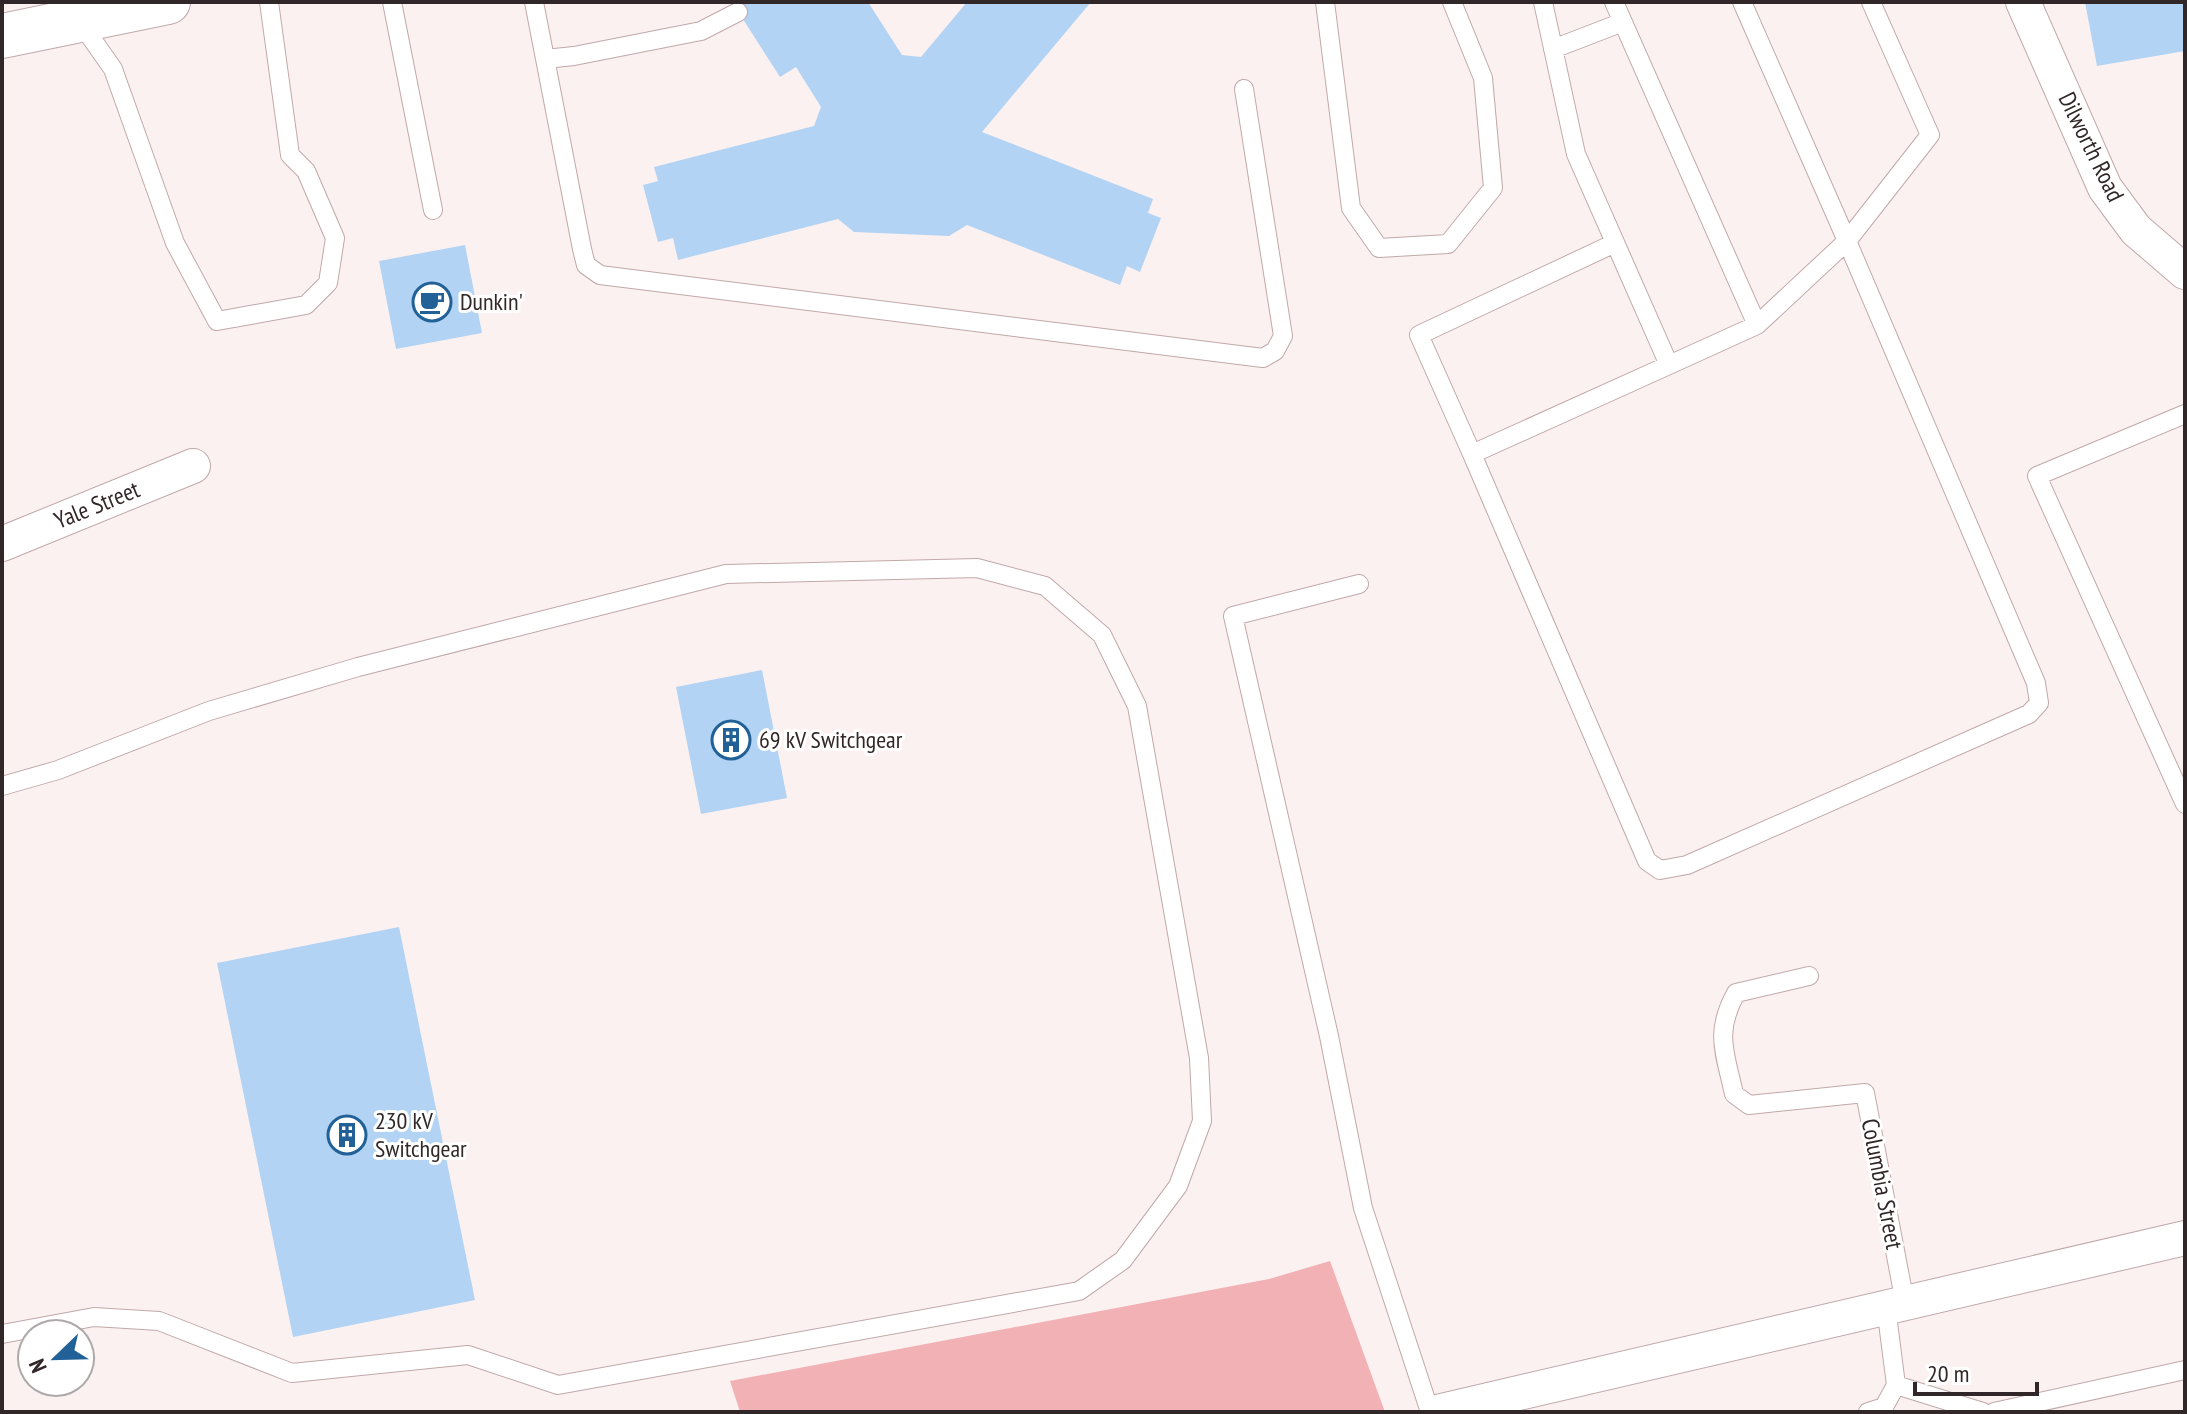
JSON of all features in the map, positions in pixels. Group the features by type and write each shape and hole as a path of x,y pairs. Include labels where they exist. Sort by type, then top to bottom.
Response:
{"main road":[{"path":"39,25 168,2"}],"street":[{"name":"Dilworth Road","path":"2023,2 2105,188 2136,230 2185,272"},
{"name":"Yale Street","path":"2,544 193,466"},
{"path":"1437,1412 1541,1394 1896,1305 2185,1238"}],"lane":[{"path":"39,25 113,69 175,243 217,321 306,305 328,283 335,238 306,171 290,155 269,2"},
{"path":"392,2 433,210"},
{"path":"534,2 582,249 586,265 600,275 1263,358 1275,351 1283,336 1244,89"},
{"path":"1325,2 1351,208 1379,248 1448,244 1493,188 1483,78 1452,2"},
{"path":"1543,2 1576,154 1669,365"},
{"path":"1614,2 1757,325"},
{"path":"1615,243 1419,335 1647,861 1660,870 1687,865 2029,714 2039,703 2036,683 1742,2"},
{"path":"1472,454 1757,325 1847,241 1930,135 1871,2"},
{"path":"545,59 701,31 738,12"},
{"path":"1553,49 1623,22"},
{"path":"2185,414 2037,476 2185,804"},
{"path":"2,786 58,770 209,711 328,676 726,574 977,568 1045,586 1102,635 1137,706 1199,1058 1202,1121 1178,1186 1123,1260 1079,1291 558,1385 468,1355 292,1373 159,1321 94,1317 2,1334"},
{"path":"1359,584 1233,616 1329,1036 1363,1208 1430,1412"},
{"name":"Columbia Street","path":"1809,976 1736,993 1726,1011 1721,1036 1734,1094 1749,1105 1865,1093 1896,1305"},
{"path":"1868,1412 1884,1407 1896,1385 1896,1305"},
{"path":"1994,1412 2185,1370"},
{"path":"1896,1385 1983,1412"}],"shaded area":[{"path":"1330,1261 1385,1412 740,1412 730,1381 1269,1279"}],"building":[{"path":"732,2 868,2 902,55 921,57 967,2 1091,2 982,132 1153,199 1148,213 1161,218 1140,272 1127,266 1120,285 967,225 949,236 854,232 838,219 678,260 673,238 658,242 643,185 658,181 654,167 814,126 821,107 796,67 780,77"},
{"path":"2085,2 2185,2 2185,51 2097,66"},
{"path":"465,245 482,333 396,349 379,261"},
{"name":"69 kV Switchgear","path":"762,670 787,798 701,814 676,687"},
{"name":"230 kV Switchgear","path":"399,927 475,1300 293,1337 217,963"}],"place":[{"name":"Dunkin'","path":"432,302"},
{"name":"69 kV Switchgear","path":"731,740"},
{"name":"230 kV Switchgear","path":"347,1135"}]}
